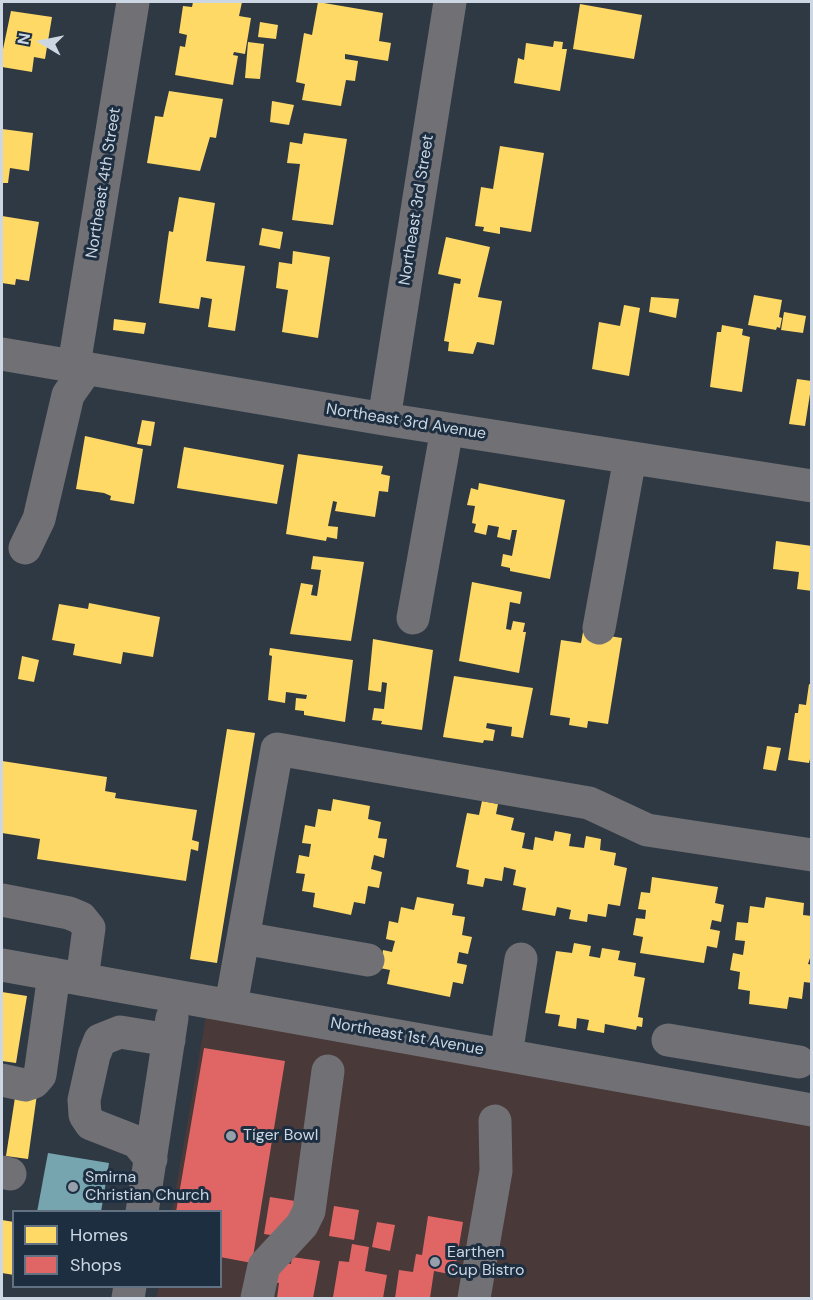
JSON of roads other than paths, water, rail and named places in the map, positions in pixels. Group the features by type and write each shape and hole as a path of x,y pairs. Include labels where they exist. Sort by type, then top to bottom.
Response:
{"street":[{"name":"Northeast 4th Street","path":"81,367 133,2"},
{"name":"Northeast 3rd Street","path":"384,419 450,2"},
{"name":"Northeast 3rd Avenue","path":"2,354 384,419 812,486"},
{"path":"25,548 39,519 68,395 81,367"},
{"path":"413,618 447,429"},
{"path":"599,628 630,458"},
{"path":"231,1005 277,749 589,803 647,830 812,855"},
{"path":"2,900 69,913 81,918 88,928 68,976 40,1075 34,1082 25,1085 2,1080"},
{"path":"243,938 368,960"},
{"path":"506,1055 522,959"},
{"name":"Northeast 1st Avenue","path":"2,965 812,1110"},
{"path":"142,1210 176,995"},
{"path":"151,1159 137,1142 91,1124 85,1114 84,1100 94,1055 100,1040 120,1032 169,1040"},
{"path":"668,1040 799,1062"},
{"path":"701,1090 708,1047"},
{"path":"257,1299 264,1266 302,1225 309,1212 328,1071"},
{"path":"474,1299 496,1171 495,1121"}],"place":[{"name":"Tiger Bowl","path":"231,1136"},
{"name":"Smirna Christian Church","path":"73,1187"},
{"name":"Earthen Cup Bistro","path":"435,1262"}]}
